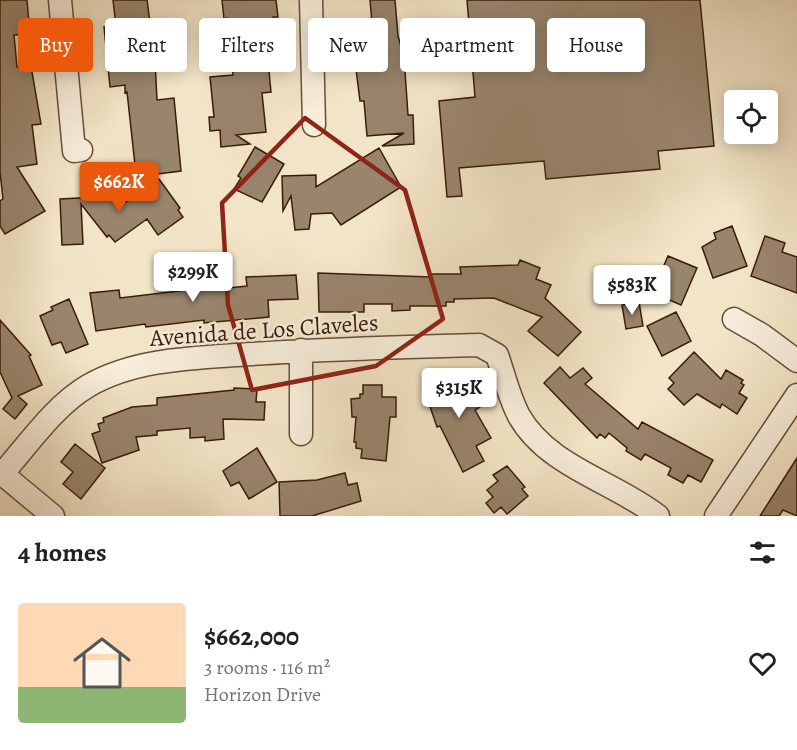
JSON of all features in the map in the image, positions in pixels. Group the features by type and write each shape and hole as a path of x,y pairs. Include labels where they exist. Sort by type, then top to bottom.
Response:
{"street":[{"path":"60,0 74,151 81,150"},
{"path":"311,0 314,125"},
{"path":"734,319 762,335 797,361"},
{"name":"Avenida de Los Claveles","path":"1,473 59,410 85,388 112,373 154,363 301,350 479,345 497,355 520,418 538,440 569,465 642,504 658,516"},
{"path":"301,350 301,434"},
{"path":"716,516 797,395"},
{"path":"1,473 53,516"}],"highlighted area":[{"path":"305,118 405,190 443,319 376,366 252,390 228,305 222,203"}],"building":[{"path":"0,0 27,0 29,18 18,18 18,35 14,35 17,67 18,72 32,72 41,124 32,125 37,164 17,167 45,211 5,234 0,226 0,201 3,199 0,172"},
{"path":"113,0 147,0 149,18 115,18"},
{"path":"222,0 276,0 278,17 224,18"},
{"path":"370,0 395,0 400,43 400,72 405,72 408,115 413,115 414,144 382,146 404,133 367,136 364,101 360,101 356,72 388,72 388,18 372,18"},
{"path":"467,0 700,0 714,146 658,151 660,169 546,179 544,161 459,168 462,196 447,197 439,101 475,97 473,72 535,72 535,18 468,18"},
{"path":"108,72 156,72 157,100 174,98 181,171 150,175 149,164 135,165 125,85 110,87"},
{"path":"233,72 269,72 271,92 262,93 266,132 236,135 250,144 221,147 220,130 210,131 209,117 214,117 210,77 233,75"},
{"path":"255,147 284,164 262,202 234,189 241,178 238,176"},
{"path":"379,148 401,187 341,225 332,213 311,214 309,229 295,230 291,196 283,211 282,176 316,175 316,187"},
{"path":"159,179 180,208 178,210 183,217 158,235 147,219 115,242 109,235 107,237 81,204 83,244 62,245 60,199 98,197 114,186 126,202"},
{"path":"732,226 747,266 713,278 702,247 716,239 714,233"},
{"path":"765,236 785,243 782,252 797,257 797,293 751,276"},
{"path":"668,256 697,268 681,305 642,288 648,274 658,279"},
{"path":"520,260 540,268 536,279 551,285 545,298 581,332 558,356 528,331 542,317 494,298 454,299 454,302 446,302 446,306 410,306 410,310 392,311 392,304 364,304 364,312 319,312 318,273 431,277 431,274 461,274 460,267 518,265"},
{"path":"296,275 298,299 268,300 269,317 204,323 204,320 146,327 145,324 96,331 90,293 119,290 120,298 195,289 195,278 216,276 219,289 247,286 246,277"},
{"path":"69,299 88,344 66,353 61,342 52,345 40,316 53,310 51,307"},
{"path":"639,302 643,326 626,329 622,305"},
{"path":"676,312 691,341 662,356 647,326"},
{"path":"0,320 31,355 29,356 42,385 18,396 27,404 15,419 3,409 12,398 0,372"},
{"path":"694,352 721,379 726,370 743,380 741,383 744,385 739,393 747,398 737,414 722,404 720,408 697,394 684,405 668,389 674,383 669,378"},
{"path":"560,367 570,378 583,368 592,378 585,384 638,429 642,422 713,460 701,482 688,475 683,483 668,475 671,468 645,454 641,460 626,451 627,448 609,433 605,438 600,434 597,438 544,383"},
{"path":"452,372 456,373 459,380 464,378 469,389 471,387 480,407 475,410 491,438 476,446 484,461 463,472 440,426 437,427 426,395 438,390 433,381"},
{"path":"363,385 382,385 382,397 396,397 396,417 390,417 386,461 361,458 362,449 356,448 356,442 354,442 356,417 352,417 351,399 360,398 360,394 363,394"},
{"path":"234,388 257,389 256,402 265,402 264,420 223,419 224,439 205,441 205,437 190,438 190,428 157,431 157,435 136,437 139,450 102,463 92,434 100,431 98,424 104,422 103,418 132,407 157,405 157,398 234,390"},
{"path":"75,444 105,468 81,499 63,484 73,472 61,462"},
{"path":"257,448 277,482 249,499 239,482 231,486 223,471"},
{"path":"797,458 797,516 783,510 779,516 760,516"},
{"path":"507,466 525,487 522,489 528,496 507,514 501,507 494,513 486,503 493,497 487,490 498,481 493,475"},
{"path":"345,473 348,485 357,483 361,501 312,516 280,516 279,482 317,480"}]}
